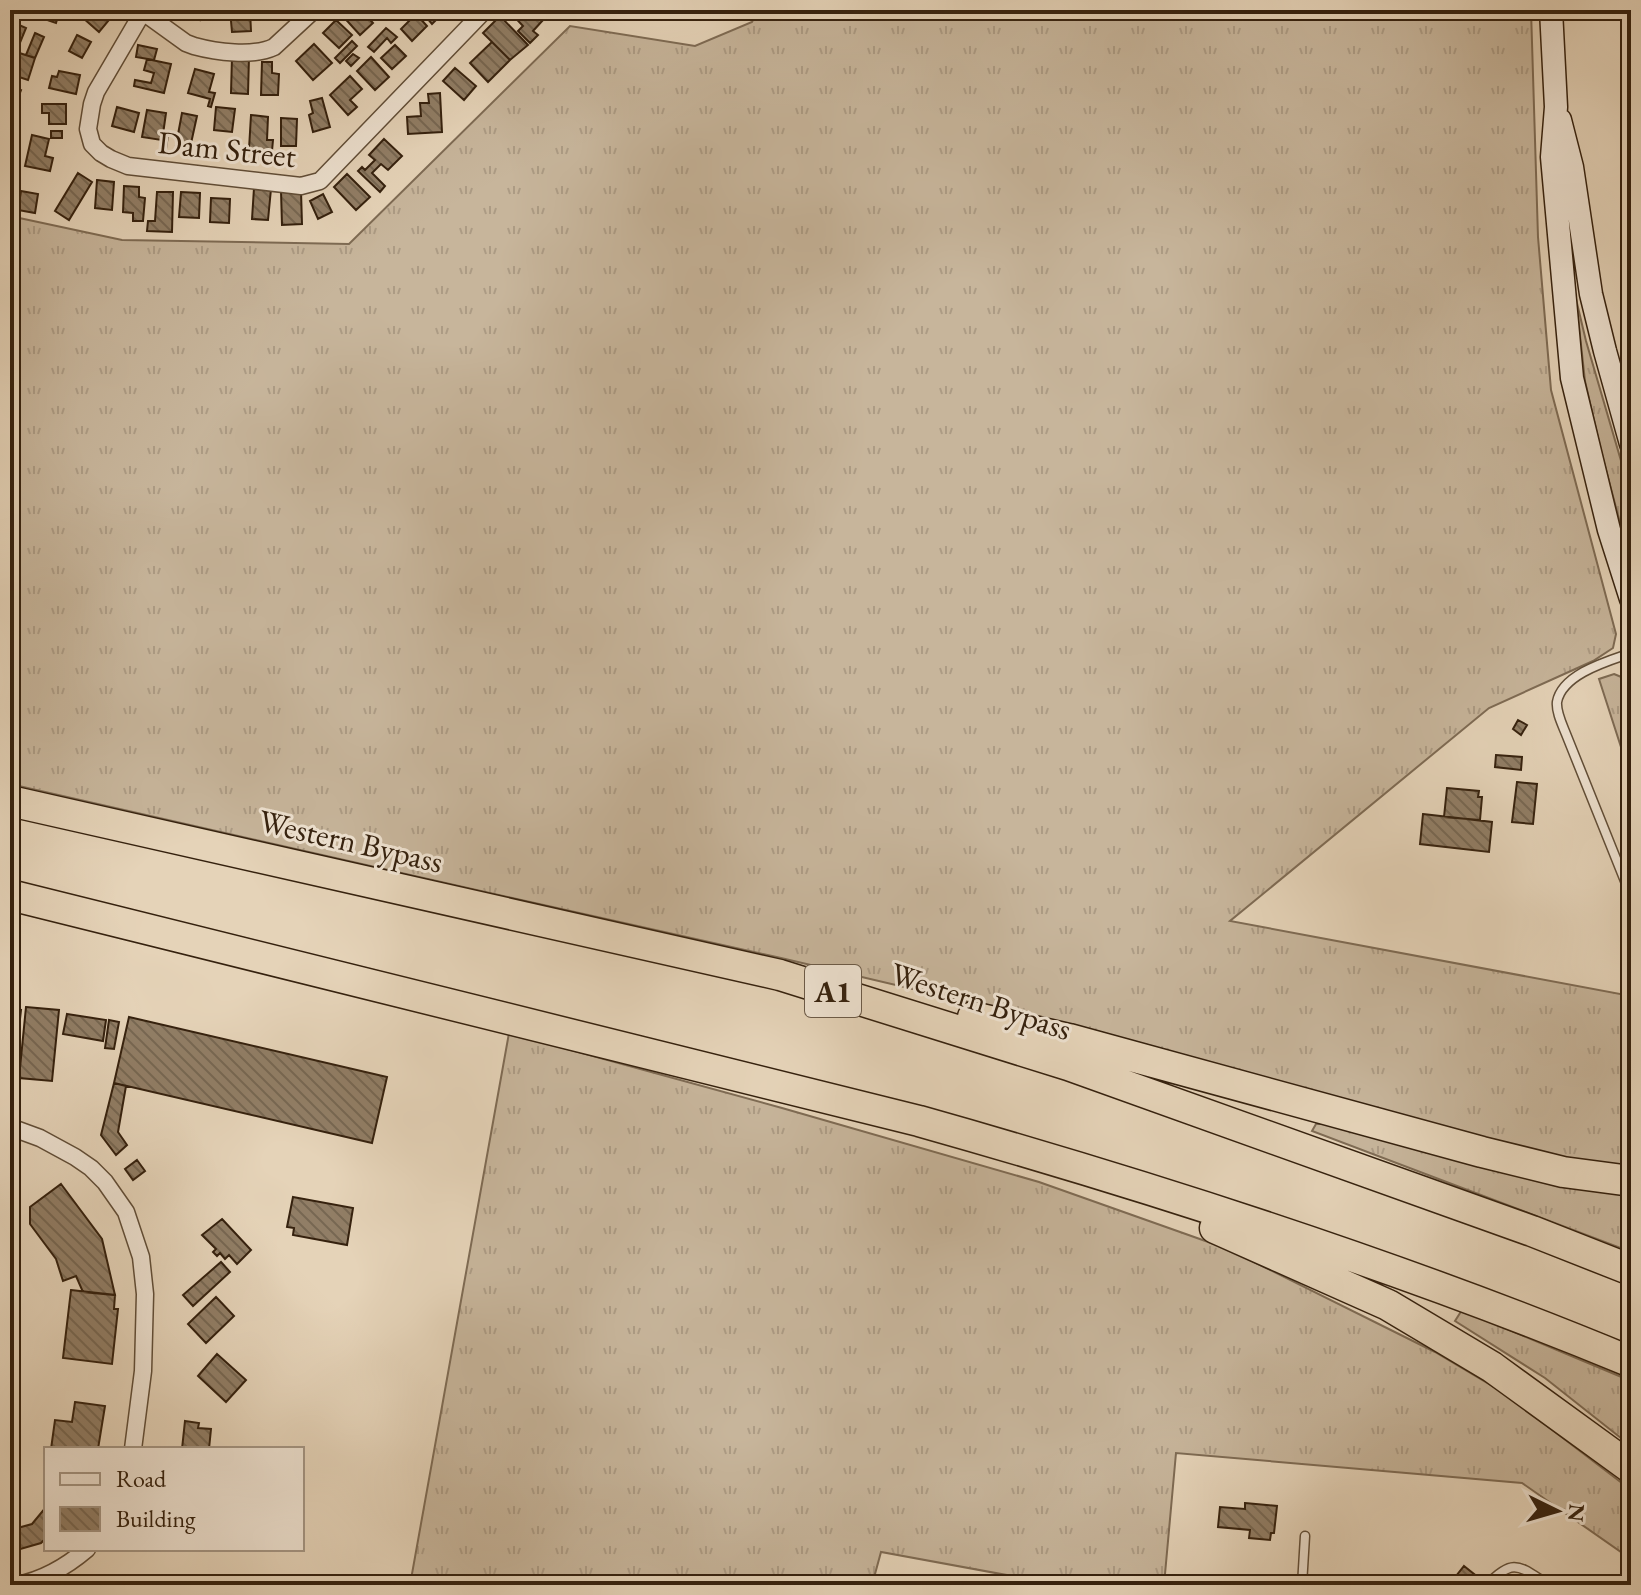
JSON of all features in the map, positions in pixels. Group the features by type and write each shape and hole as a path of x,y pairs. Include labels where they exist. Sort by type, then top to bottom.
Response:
{"highway":[{"name":"Western Bypass","path":"10,801 780,975 1083,1071 1532,1231 1631,1270"},
{"path":"10,895 904,1117 1067,1163 1318,1244 1528,1319 1631,1362"},
{"path":"780,975 1069,1039 1563,1172 1631,1181"},
{"path":"1067,1163 1388,1305 1492,1367 1631,1468"}],"main road":[{"path":"1551,10 1556,107 1552,157 1572,378 1609,530 1631,599"},
{"path":"1556,107 1569,154 1595,308 1631,444"}],"street":[{"path":"143,11 186,43 254,53 274,47 314,10"},
{"name":"Dam Street","path":"143,11 96,92 88,129 92,144 101,153 128,166 301,186 320,181 485,10"},
{"path":"10,1127 40,1138 91,1168 126,1212 141,1257 145,1294 143,1371 133,1447"},
{"path":"17,1585 68,1564 84,1551"}],"lane":[{"path":"1631,653 1573,678 1557,700 1566,734 1631,896"},
{"path":"1302,1585 1305,1536"},
{"path":"1487,1585 1506,1568 1513,1566 1549,1585"}],"green space":[{"path":"758,10 1531,10 1538,237 1551,390 1616,634 1613,648 1593,661 1489,708 1230,921 1631,996 1631,1169 1536,1153 1129,1040 10,784 10,216 122,240 349,244 570,26 695,46 752,22"},
{"path":"1576,299 1631,495 1631,564 1585,381"},
{"path":"1614,674 1631,681 1631,778 1599,679"},
{"path":"509,1033 1039,1182 1228,1249 1435,1352 1504,1393 1631,1490 1631,1559 1522,1483 1176,1453 1164,1585 1061,1585 881,1552 872,1585 410,1585"},
{"path":"1316,1124 1631,1193 1631,1252 1312,1131"},
{"path":"1462,1310 1631,1381 1631,1446 1545,1378 1455,1321"}],"building":[{"path":"48,10 59,13 56,23 44,19"},
{"path":"74,10 96,10 109,20 99,32"},
{"path":"186,10 206,10 200,20"},
{"path":"230,10 250,10 251,31 232,32"},
{"path":"343,10 361,10 373,23 360,35 340,13"},
{"path":"440,10 443,13 432,24 422,12"},
{"path":"508,10 532,10 543,20 533,31 538,35 530,43 518,31 523,26"},
{"path":"416,14 427,26 412,41 401,29"},
{"path":"500,16 528,45 510,60 483,33"},
{"path":"336,20 352,35 339,48 323,33"},
{"path":"10,21 26,28 17,50 10,48"},
{"path":"386,28 397,37 391,43 387,38 374,52 368,47"},
{"path":"35,33 44,37 35,58 26,55"},
{"path":"77,35 91,42 82,58 69,51"},
{"path":"352,41 357,46 340,63 335,58"},
{"path":"492,42 510,60 488,82 470,63"},
{"path":"314,44 332,63 313,80 296,61"},
{"path":"138,45 157,49 154,60 136,57"},
{"path":"395,45 406,56 392,69 381,58"},
{"path":"10,50 35,58 28,80 10,74"},
{"path":"353,54 359,58 351,66 346,61"},
{"path":"232,57 249,57 248,94 231,93"},
{"path":"371,57 389,77 375,90 357,71"},
{"path":"147,59 171,64 164,93 134,86 135,80 151,83 154,73 144,70"},
{"path":"262,62 272,62 272,73 279,74 278,95 261,95"},
{"path":"455,68 476,86 464,100 443,81"},
{"path":"195,69 214,74 209,92 215,93 211,107 208,106 210,99 188,93"},
{"path":"59,71 80,75 76,94 49,88 52,76 57,77"},
{"path":"350,76 362,89 350,100 357,107 348,115 330,95"},
{"path":"10,86 21,90 15,106 10,105"},
{"path":"440,93 442,132 408,134 407,117 421,116 420,103 429,103 428,94"},
{"path":"322,98 330,127 313,132 310,101"},
{"path":"42,104 66,104 66,124 49,124 49,113 42,113"},
{"path":"117,107 139,113 134,132 112,126"},
{"path":"216,107 235,109 232,132 214,130"},
{"path":"147,110 166,113 163,134 168,135 166,149 161,149 162,140 142,137"},
{"path":"182,113 197,116 190,148 176,145"},
{"path":"251,115 268,117 267,140 273,140 272,151 249,149"},
{"path":"281,118 297,119 296,146 281,146"},
{"path":"51,131 62,131 62,138 51,138"},
{"path":"32,135 49,139 45,156 53,158 50,171 25,166"},
{"path":"384,139 402,156 388,170 381,164 372,173 385,186 380,192 358,171 362,167 365,170 375,160 369,155"},
{"path":"78,173 92,182 69,220 55,211"},
{"path":"347,174 370,197 356,210 334,187"},
{"path":"97,180 114,182 112,210 95,208"},
{"path":"124,186 139,187 139,197 145,198 143,221 133,221 133,213 123,212"},
{"path":"254,188 271,189 268,220 252,219"},
{"path":"10,189 16,191 13,208 10,208"},
{"path":"21,191 38,194 35,213 18,210"},
{"path":"281,191 301,191 302,224 282,225"},
{"path":"157,192 173,192 172,232 147,231 148,221 155,221"},
{"path":"181,192 200,193 199,218 179,217"},
{"path":"323,194 332,212 318,219 310,201"},
{"path":"211,198 230,199 229,223 210,222"},
{"path":"1518,720 1527,725 1521,735 1513,729"},
{"path":"1496,755 1522,757 1521,770 1495,767"},
{"path":"1517,782 1537,784 1533,824 1512,822"},
{"path":"1447,788 1479,791 1478,797 1482,797 1480,820 1444,817"},
{"path":"1423,814 1492,822 1489,852 1420,844"},
{"path":"26,1007 59,1010 52,1081 19,1078"},
{"path":"10,1009 21,1010 18,1037 10,1036"},
{"path":"67,1014 106,1020 103,1041 63,1034"},
{"path":"129,1017 387,1077 372,1143 114,1083"},
{"path":"109,1020 119,1022 114,1049 105,1048"},
{"path":"114,1083 126,1086 118,1132 127,1145 116,1155 101,1135"},
{"path":"137,1160 145,1171 133,1180 125,1169"},
{"path":"61,1184 102,1239 115,1295 83,1292 76,1276 63,1281 56,1259 30,1224 30,1207"},
{"path":"293,1197 353,1208 347,1245 293,1235 294,1228 287,1227"},
{"path":"222,1219 251,1250 237,1264 229,1255 225,1259 220,1253 217,1256 213,1252 216,1249 202,1235"},
{"path":"221,1262 230,1272 193,1306 183,1295"},
{"path":"71,1290 115,1295 114,1309 118,1309 112,1364 63,1358"},
{"path":"216,1297 234,1316 206,1343 188,1324"},
{"path":"217,1354 246,1380 226,1402 198,1376"},
{"path":"75,1402 105,1406 98,1447 51,1447 55,1420 72,1422"},
{"path":"185,1421 199,1423 198,1428 211,1429 209,1447 182,1447"},
{"path":"1245,1503 1277,1506 1274,1533 1271,1533 1270,1540 1249,1538 1250,1530 1218,1527 1220,1507 1245,1509"},
{"path":"44,1509 44,1540 10,1552 10,1530 32,1524"},
{"path":"1464,1566 1479,1578 1473,1585 1449,1585"}]}
